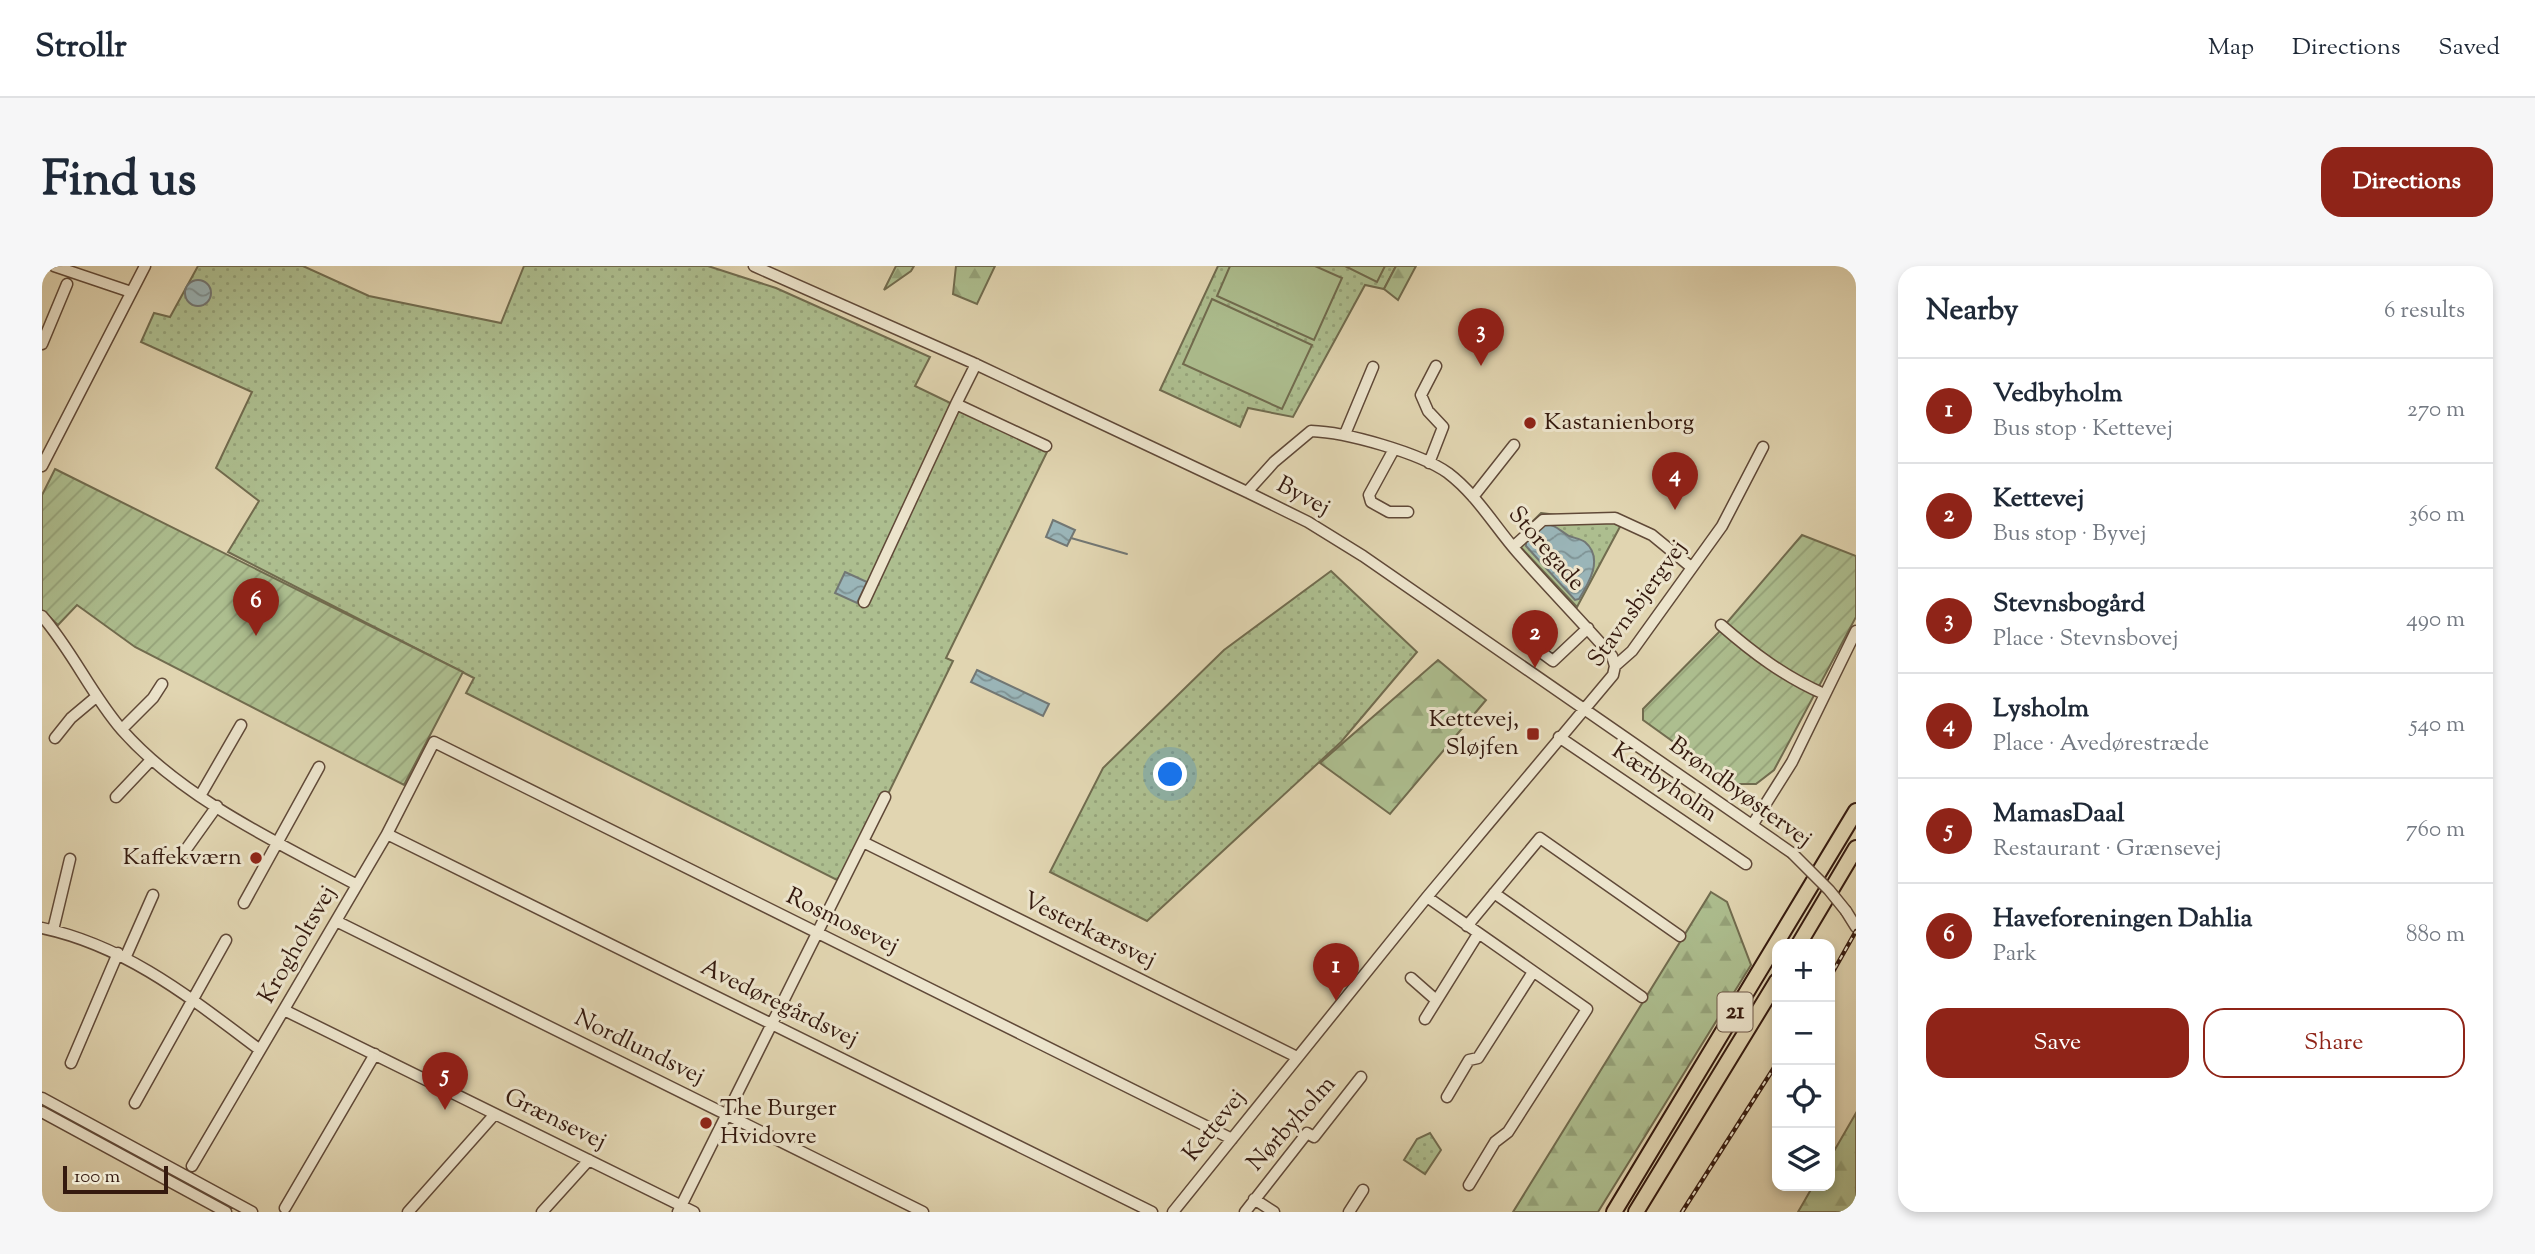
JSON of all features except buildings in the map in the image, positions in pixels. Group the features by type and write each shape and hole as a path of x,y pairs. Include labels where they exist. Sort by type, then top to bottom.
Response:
{"highway":[{"name":"21","path":"1614,1212 1856,811"},
{"path":"1802,939 1856,848"},
{"name":"21","path":"1636,1212 1772,989"}],"street":[{"path":"54,266 131,292"},
{"path":"42,466 145,266"},
{"name":"Byvej","path":"754,266 976,364 1308,522 1363,556 1584,710"},
{"path":"42,344 46,324 67,284"},
{"path":"864,602 976,364"},
{"path":"1429,463 1443,428 1428,411 1421,395 1436,366"},
{"path":"1345,434 1373,367"},
{"path":"956,404 1046,446"},
{"name":"Storegade","path":"1247,492 1256,480 1311,431 1345,434 1429,463 1448,474 1473,497 1513,547 1612,656 1615,666"},
{"name":"Storegade","path":"1473,497 1514,445"},
{"name":"Stavnsbjergvej","path":"1584,710 1613,675 1615,666 1632,651 1722,526 1762,447"},
{"path":"1393,450 1368,495 1371,502 1389,512 1408,512"},
{"path":"1513,547 1543,520 1615,518 1652,535 1691,566"},
{"path":"42,617 96,697 151,760 200,796 357,885"},
{"path":"1721,625 1773,667 1798,683 1824,694"},
{"name":"Storegade","path":"1534,647 1553,661 1588,628"},
{"path":"1754,824 1792,762 1856,631"},
{"path":"122,729 153,698 162,684"},
{"path":"55,738 71,718 96,697"},
{"name":"Kettevej","path":"1173,1212 1427,897 1584,710"},
{"name":"Brøndbyøstervej","path":"1584,710 1754,824 1792,853 1829,890 1854,924"},
{"path":"200,796 241,725"},
{"name":"Kærbyholm","path":"1559,737 1746,864"},
{"name":"Krogholtsvej","path":"192,1166 387,834 434,742"},
{"name":"Rosmosevej","path":"434,742 1232,1139"},
{"path":"116,797 151,760"},
{"path":"244,903 319,767"},
{"path":"680,1209 885,797"},
{"path":"182,855 217,806"},
{"name":"Avedøregårdsvej","path":"387,834 1152,1212"},
{"path":"1467,926 1540,838 1680,936"},
{"name":"Vesterkærsvej","path":"863,842 1297,1057"},
{"path":"54,930 70,859"},
{"path":"1494,893 1643,998"},
{"path":"71,1063 153,895"},
{"path":"1427,897 1587,1009 1508,1132 1495,1142 1469,1185"},
{"name":"Nordlundsvej","path":"336,921 923,1212"},
{"path":"42,928 122,955 193,999 260,1049"},
{"path":"1425,1019 1478,934"},
{"path":"135,1102 226,940"},
{"path":"1447,1097 1469,1060 1478,1059 1533,972"},
{"path":"1411,978 1436,1000"},
{"name":"Grænsevej","path":"284,1010 589,1160 680,1209 694,1212"},
{"path":"285,1208 375,1054"},
{"name":"Nørbyholm","path":"1245,1212 1307,1133 1314,1137 1361,1077"},
{"path":"42,1098 251,1212"},
{"path":"42,1112 226,1212"},
{"path":"408,1212 495,1114"},
{"path":"542,1212 589,1160"},
{"path":"1349,1212 1363,1190"},
{"name":"Nørbyholm","path":"1254,1199 1274,1212"}],"green space":[{"path":"198,266 303,266 369,296 501,323 524,266 708,266 776,288 930,357 915,386 1048,450 946,658 953,661 847,878 840,875 837,880 466,693 474,678 228,552 259,501 216,468 252,392 141,342 154,313 170,317"},
{"path":"896,266 914,266 884,290"},
{"path":"956,266 995,266 977,304 953,294"},
{"path":"1218,266 1396,266 1384,289 1365,285 1293,417 1248,408 1240,427 1160,390"},
{"path":"1230,266 1315,266 1342,278 1314,340 1217,296"},
{"path":"1345,266 1385,266 1377,282"},
{"path":"1396,266 1416,266 1398,300 1384,289"},
{"path":"1212,299 1312,345 1282,409 1183,364"},
{"path":"55,469 463,672 404,785 135,647 77,605 58,625 42,610 42,495"},
{"path":"1541,513 1622,523 1577,607 1514,540"},
{"path":"1802,535 1856,556 1856,617 1774,770 1756,784 1732,784 1643,720 1643,709 1718,633"},
{"path":"1331,571 1417,652 1341,742 1147,921 1050,872 1103,768 1224,650"},
{"path":"1438,660 1486,700 1390,814 1320,763"},
{"path":"1711,892 1727,902 1751,965 1598,1212 1513,1212"},
{"path":"1856,1113 1856,1212 1798,1212 1810,1191 1835,1191 1835,1149"},
{"path":"1430,1133 1441,1150 1425,1174 1404,1160 1417,1139"}],"water":[{"path":"198,280 207,284 211,293 207,302 198,306 189,302 185,293 189,284"},
{"path":"1053,520 1075,530 1067,546 1046,537"},
{"path":"1544,524 1554,526 1591,548 1593,570 1579,599 1575,600 1526,546 1526,542"},
{"path":"845,572 867,582 857,603 835,593"},
{"path":"977,670 1049,704 1043,716 971,682"}],"waterway":[{"path":"1071,538 1127,554"}],"railway":[{"path":"1835,968 1856,931"},
{"path":"1682,1212 1776,1065"}],"place":[{"name":"Stevnsbogård","path":"1481,366"},
{"name":"Kastanienborg","path":"1530,423"},
{"name":"Lysholm","path":"1675,510"},
{"name":"Haveforeningen Dahlia","path":"256,636"},
{"name":"Kettevej","path":"1535,668"},
{"name":"Kettevej, Sløjfen","path":"1533,734"},
{"name":"Kaffekværn","path":"256,858"},
{"name":"Vedbyholm","path":"1336,1001"},
{"name":"MamasDaal","path":"445,1110"},
{"name":"The Burger Hvidovre","path":"706,1123"}]}
